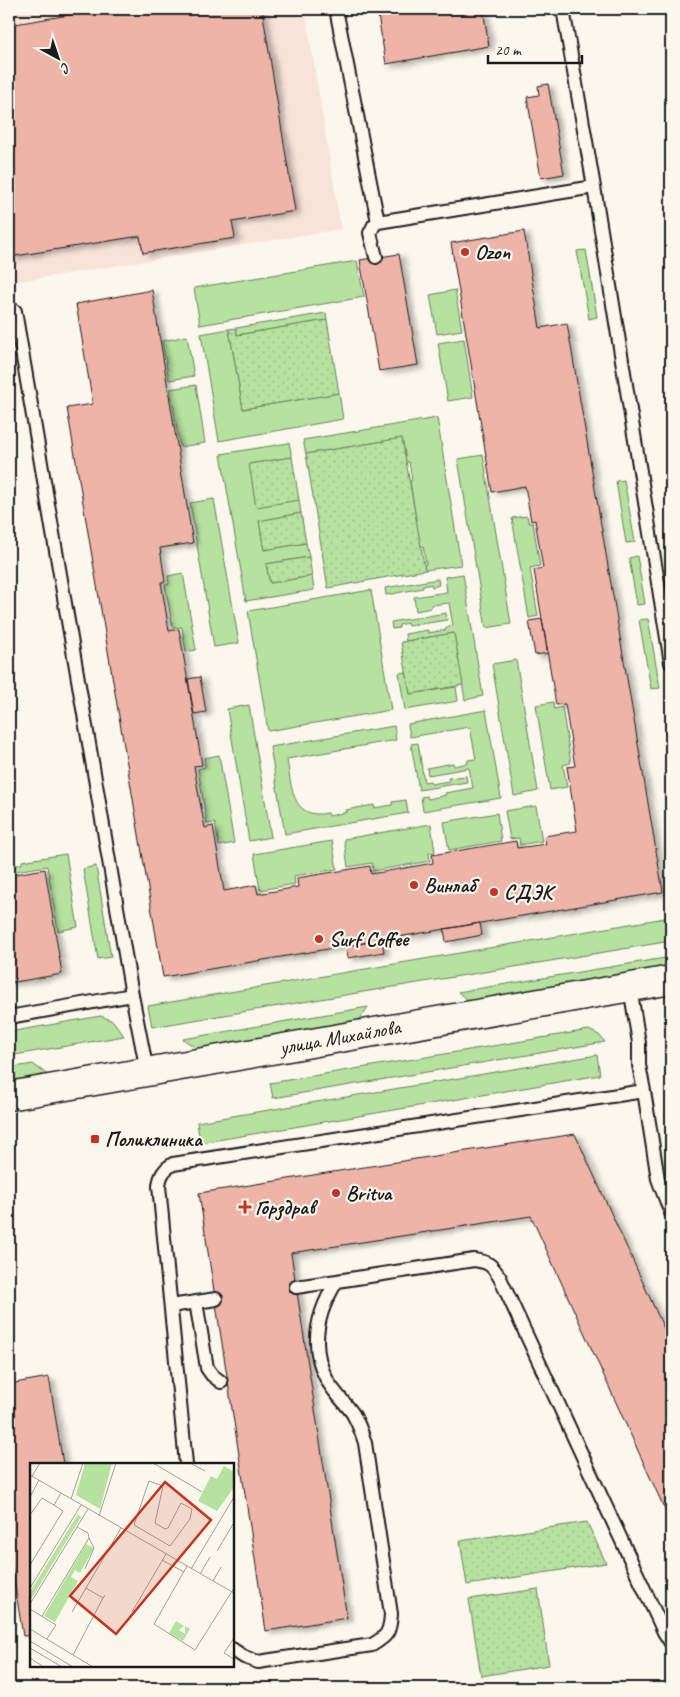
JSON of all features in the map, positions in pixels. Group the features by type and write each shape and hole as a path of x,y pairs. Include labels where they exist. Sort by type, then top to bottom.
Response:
{"street":[{"name":"улица Михайлова","path":"9,1096 671,980"}],"lane":[{"path":"336,9 378,222"},
{"path":"562,9 594,187 671,663"},
{"path":"376,257 370,233 378,222 594,187"},
{"path":"15,311 132,995 147,1071"},
{"path":"630,987 658,1179 671,1212"},
{"path":"9,1017 132,995"},
{"path":"186,1463 159,1186 162,1173 167,1168 173,1164 644,1092"},
{"path":"296,1287 474,1260 485,1262 494,1267 664,1632 671,1643"},
{"path":"234,1650 244,1657 258,1662 372,1645 385,1637 391,1627 391,1614 365,1443 352,1413 327,1380 319,1361 316,1340 318,1319 325,1299 337,1281"},
{"path":"171,1306 216,1300"},
{"path":"196,1302 207,1368 212,1376 221,1382"}],"shaded area":[{"path":"9,9 305,9 341,229 9,283"}],"green space":[{"path":"586,250 597,317 589,319 577,251"},
{"path":"357,261 364,297 200,325 194,288"},
{"path":"455,290 462,330 437,334 430,295"},
{"path":"326,313 327,320 237,335 236,328"},
{"path":"327,320 339,393 243,409 229,329 236,328 237,335"},
{"path":"229,329 243,409 339,393 343,419 219,441 201,334"},
{"path":"187,336 194,376 169,380 162,341"},
{"path":"464,339 473,397 448,401 438,343"},
{"path":"196,385 205,443 180,447 170,389"},
{"path":"437,418 461,565 425,570 424,565 426,564 423,546 420,546 409,462 406,462 402,438 306,454 303,440"},
{"path":"402,438 425,570 328,588 306,454"},
{"path":"289,443 292,457 250,464 256,506 299,500 301,513 259,521 264,550 306,543 309,557 266,564 270,583 312,576 314,590 246,601 221,454"},
{"path":"483,455 511,624 486,628 458,459"},
{"path":"292,457 299,500 256,507 249,464"},
{"path":"624,480 635,542 626,543 616,481"},
{"path":"214,499 239,643 214,647 190,503"},
{"path":"301,513 306,543 264,550 259,521"},
{"path":"527,516 529,523 533,523 540,566 530,568 538,616 529,618 512,518"},
{"path":"637,556 645,604 637,605 629,558"},
{"path":"309,557 312,576 270,583 266,564"},
{"path":"183,573 196,650 186,652 182,627 173,628 165,585 169,584 168,576"},
{"path":"463,574 483,696 465,700 454,633 406,641 405,634 428,630 428,633 446,630 446,627 453,626 449,603 431,605 431,608 416,611 414,597 447,592 445,577"},
{"path":"438,579 439,585 432,587 431,584 423,586 423,588 386,595 385,588"},
{"path":"371,590 391,710 268,731 248,611"},
{"path":"446,613 447,620 408,626 407,623 399,625 399,628 392,629 391,622"},
{"path":"648,619 660,688 651,689 639,620"},
{"path":"454,633 463,685 410,694 401,642"},
{"path":"516,660 538,791 514,796 492,664"},
{"path":"406,672 410,694 456,687 458,701 405,710 399,673"},
{"path":"553,702 554,709 562,707 571,763 563,765 567,787 550,790 536,705"},
{"path":"249,705 271,837 249,841 227,709"},
{"path":"486,710 501,798 423,811 421,797 427,796 428,799 446,795 445,793 473,788 469,768 428,775 427,768 453,763 454,766 476,759 470,727 410,737 408,724"},
{"path":"394,726 396,740 287,759 290,779 295,798 300,806 316,814 328,813 329,816 347,812 346,810 374,805 374,808 392,805 392,802 406,800 408,813 285,834 270,747"},
{"path":"418,743 424,782 430,781 431,784 449,781 448,778 466,776 467,782 419,790 411,744"},
{"path":"219,755 234,843 219,846 215,823 207,824 198,769 205,767 204,758"},
{"path":"536,806 542,841 520,845 519,838 510,839 505,811"},
{"path":"497,813 501,841 449,850 444,822"},
{"path":"431,824 435,852 429,853 430,861 373,871 372,863 348,867 344,839"},
{"path":"332,841 337,869 294,876 295,884 260,890 254,854"},
{"path":"66,854 78,927 58,931 47,866 9,872 9,866 22,864 22,861"},
{"path":"96,866 111,957 98,959 83,869"},
{"path":"671,917 671,941 152,1027 148,1006"},
{"path":"671,957 671,970 474,1005 458,992"},
{"path":"368,1007 356,1025 199,1050 183,1039"},
{"path":"101,1016 113,1021 124,1036 9,1056 9,1032"},
{"path":"589,1030 599,1035 605,1042 273,1098 270,1083"},
{"path":"597,1055 600,1075 200,1143 197,1122"},
{"path":"33,1064 49,1076 9,1082 9,1068"},
{"path":"587,1522 606,1563 467,1585 460,1541"},
{"path":"538,1589 549,1665 481,1676 469,1599"}],"building":[{"path":"105,9 262,9 295,211 232,222 235,238 143,253 140,236 9,257 9,25"},
{"path":"377,9 483,9 489,46 386,64"},
{"path":"548,84 564,174 541,178 527,97 539,95 538,86"},
{"path":"524,231 540,328 567,323 663,892 163,977 67,408 93,404 76,304 152,290 193,543 160,548 165,582 161,582 169,631 179,629 202,765 194,766 199,797 205,828 213,826 224,891 256,885 258,894 298,887 297,878 370,866 371,874 433,863 432,855 516,841 517,848 546,844 544,836 577,831 567,767 575,766 565,704 556,705 534,570 543,568 535,520 531,521 525,486 492,492 451,243"},
{"path":"399,254 418,365 379,371 360,260"},
{"path":"542,619 548,653 535,655 529,621"},
{"path":"200,677 206,712 194,714 188,679"},
{"path":"45,869 62,974 9,983 9,875"},
{"path":"480,923 482,935 446,942 444,929"},
{"path":"382,940 384,952 348,958 346,946"},
{"path":"575,1134 671,1344 671,1523 531,1216 291,1253 347,1618 266,1631 199,1193"},
{"path":"49,1377 63,1463 30,1463 30,1635 23,1636 9,1549 9,1384"}],"place":[{"name":"Ozon","path":"465,252"},
{"name":"Винлаб","path":"414,885"},
{"name":"СДЭК","path":"494,892"},
{"name":"Surf Coffee","path":"319,939"},
{"name":"Поликлиника","path":"95,1139"},
{"name":"Britva","path":"336,1193"},
{"name":"Горздрав","path":"245,1207"}]}
